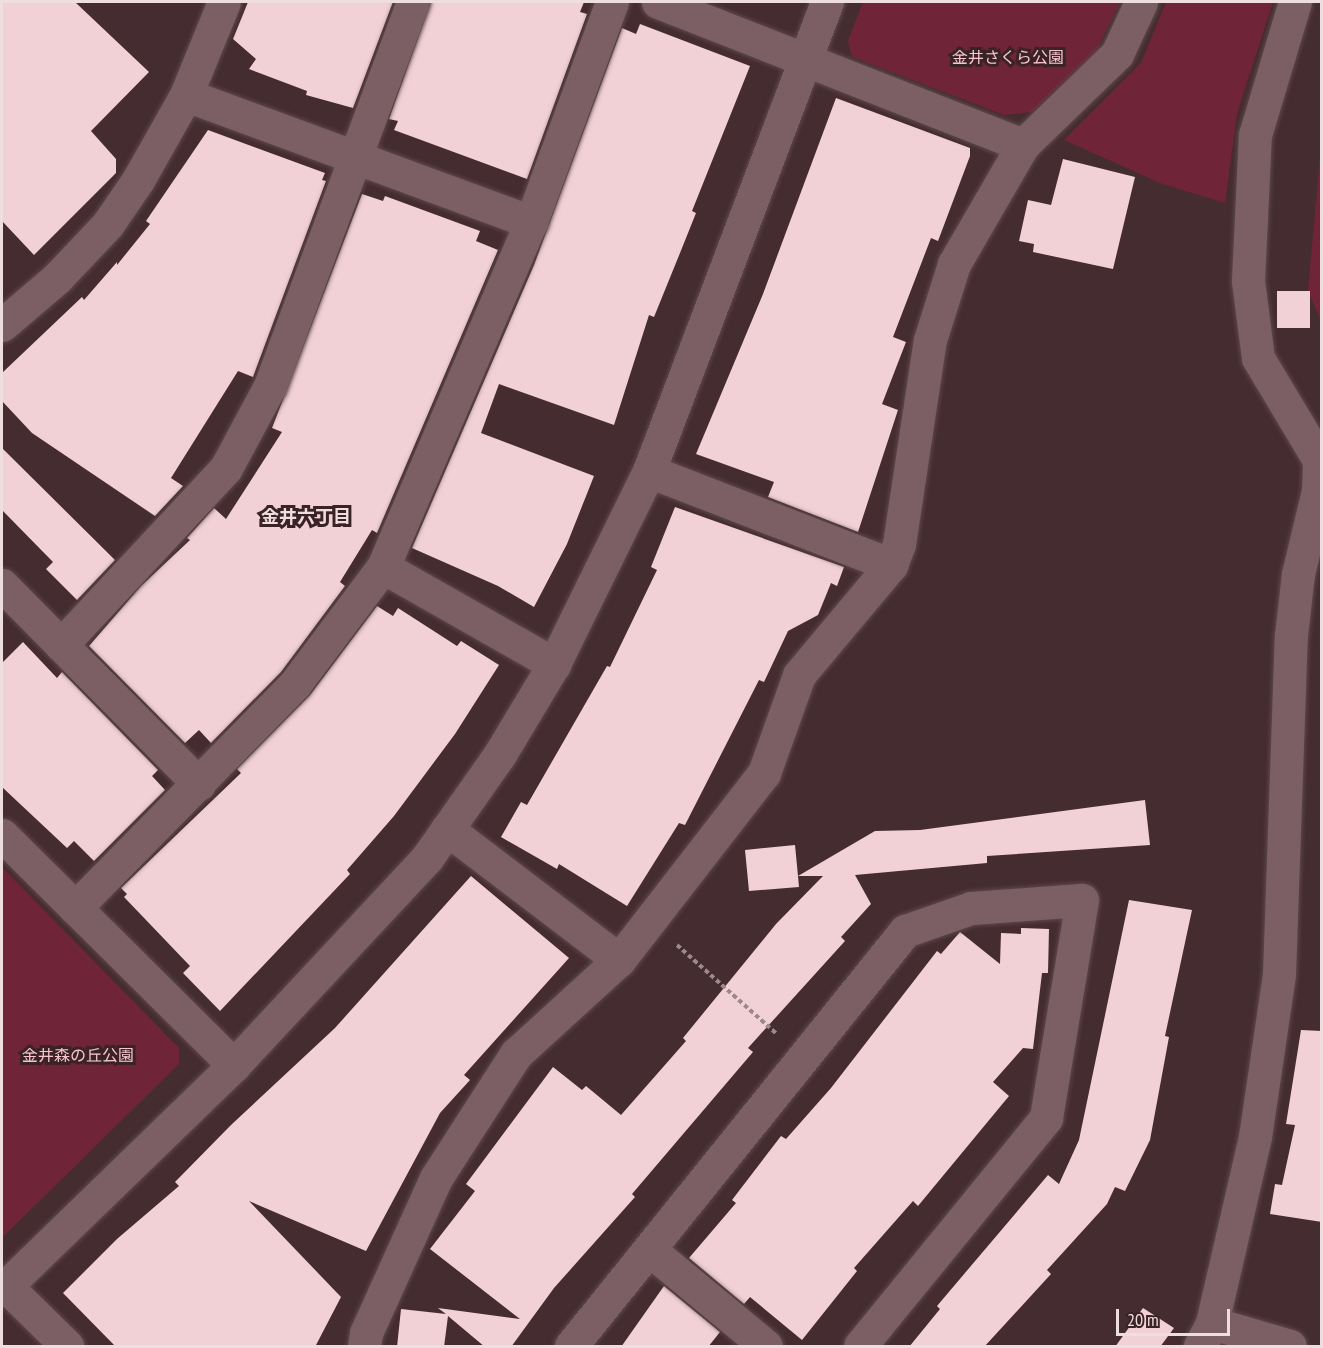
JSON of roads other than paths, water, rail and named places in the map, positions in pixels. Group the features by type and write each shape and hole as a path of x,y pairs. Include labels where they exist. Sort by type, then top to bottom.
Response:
{"street":[{"path":"2,325 57,278 108,224 138,180 186,95 224,2"},
{"path":"61,645 226,468 270,386 412,2"},
{"path":"75,908 295,684 383,567 531,222 612,2"},
{"path":"658,2 1023,145"},
{"path":"67,1347 4,1288 234,1065 427,858 500,754 554,664 649,471 827,2"},
{"path":"364,1347 366,1333 436,1178 510,1063 619,960 764,773 799,675 891,565 898,544 930,340 954,264 1023,145 1117,54 1141,2"},
{"path":"1290,1347 1206,1335 1255,1137 1279,974 1291,635 1298,574 1318,491 1321,460 1258,358 1248,281 1255,135 1295,2"},
{"path":"186,95 531,222"},
{"path":"649,471 891,565"},
{"path":"383,567 554,664"},
{"path":"2,585 199,784"},
{"path":"447,829 619,960"},
{"path":"2,835 234,1065"},
{"path":"571,1347 651,1251 905,931 971,908 1082,900 1046,1118 860,1347"},
{"path":"651,1251 766,1347"}],"district":[{"name":"金井六丁目","path":"306,517"}],"park label":[{"name":"金井さくら公園","path":"1008,57"},
{"name":"金井森の丘公園","path":"78,1055"}]}
